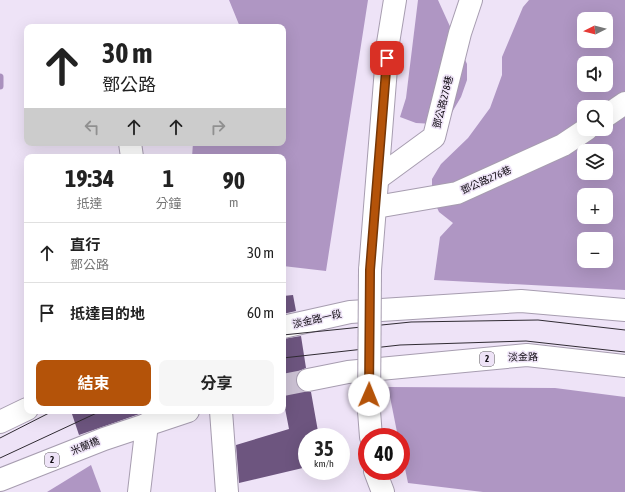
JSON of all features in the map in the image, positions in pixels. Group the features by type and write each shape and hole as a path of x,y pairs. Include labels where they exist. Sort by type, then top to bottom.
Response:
{"street":[{"path":"370,428 369,411 370,270 388,43 395,0"},
{"name":"鄧公路278巷","path":"378,178 434,137 460,33 471,0"},
{"path":"613,111 625,103"},
{"name":"鄧公路276巷","path":"376,207 457,193 563,145 577,136"},
{"name":"淡金路一段","path":"286,326 350,312 520,301 625,310"},
{"name":"淡金路","path":"308,380 348,372 527,355 625,366"},
{"path":"0,422 24,410"},
{"name":"2","path":"147,424 179,414"},
{"path":"221,414 227,492"},
{"path":"139,492 147,424"},
{"name":"米蘭橋","path":"0,480 104,439 147,424"},
{"path":"378,480 383,492"}],"shaded area":[{"path":"229,0 368,0 326,271 286,266 286,154 192,154 193,146 286,146 286,24 239,24"},
{"path":"418,0 438,0 467,64 467,80 461,97 451,114 434,124 416,123 400,117 406,98"},
{"path":"529,0 625,0 625,290 434,280 440,237 453,223 439,212 432,197 432,179 441,164 468,138 490,108 502,75 502,57 523,7"},
{"path":"388,387 555,388 625,397 625,492 483,492 408,483 407,480 410,480 410,428 396,428"},
{"path":"91,465 101,492 47,492"}],"building":[{"path":"293,295 296,311 286,313 286,296"},
{"path":"301,336 306,368 299,371 296,376 296,382 299,389 304,392 311,392 317,428 298,428 298,469 239,483 236,445 289,429 286,414 286,338"},
{"path":"72,414 139,414 79,435"}],"waterway":[{"path":"0,77 0,86"}],"tunnel":[{"path":"286,384 308,380"}],"tram line":[{"path":"286,335 411,322 538,320 625,330"},
{"path":"286,358 400,345 526,341 625,352"},
{"path":"0,438 47,414"},
{"path":"0,458 95,414"}],"route":[{"path":"369,395 370,270 387,58"}]}
